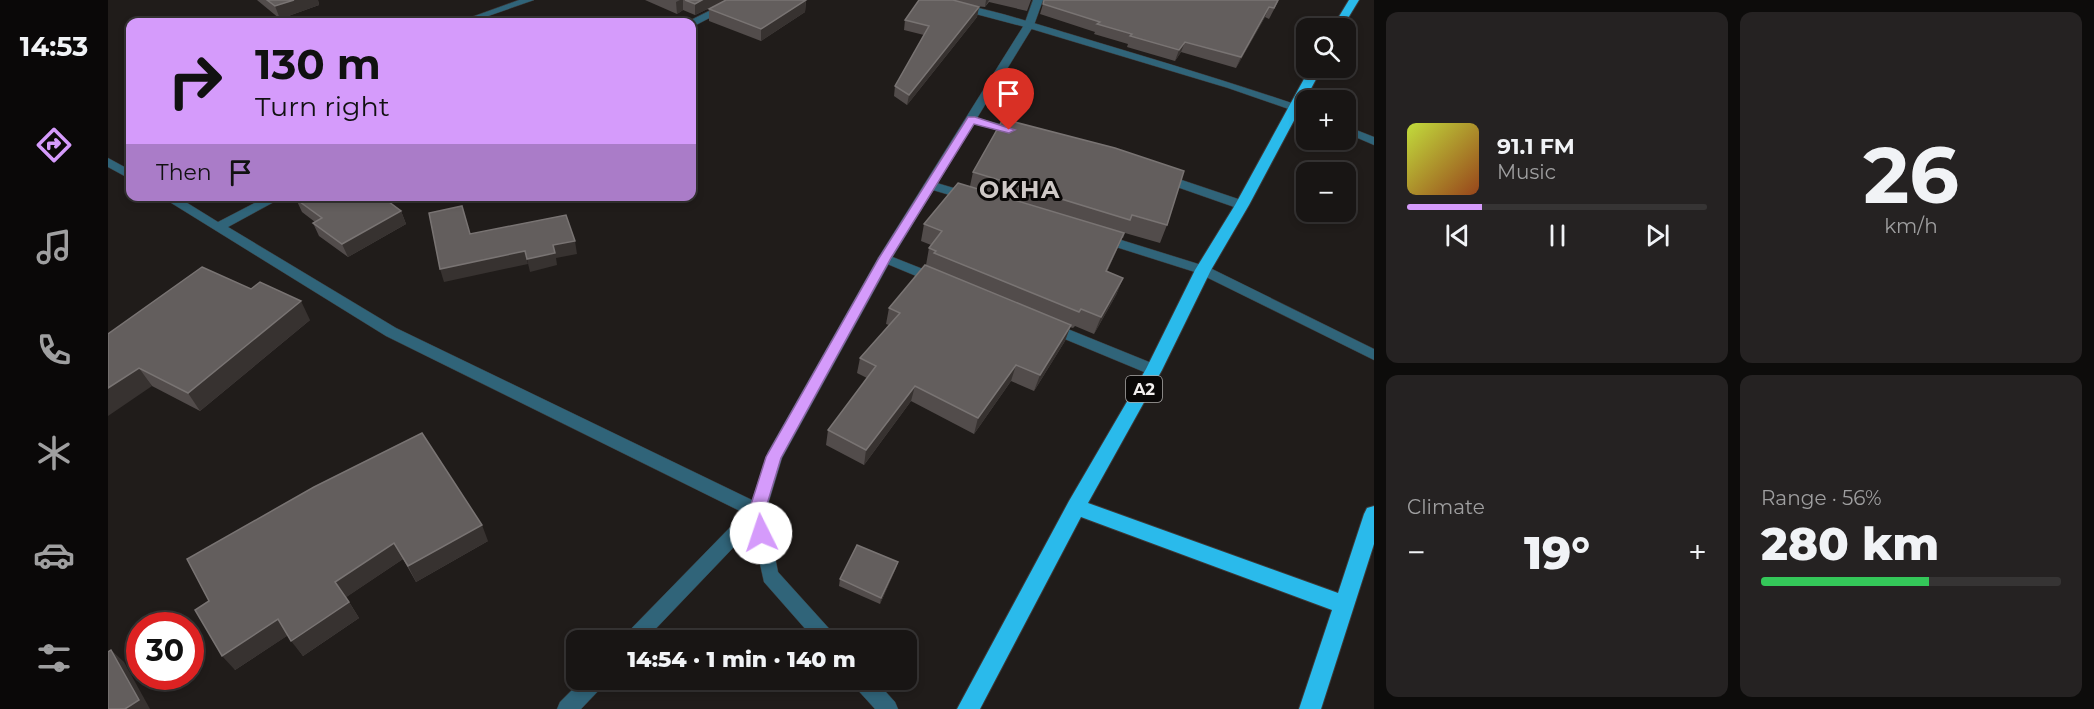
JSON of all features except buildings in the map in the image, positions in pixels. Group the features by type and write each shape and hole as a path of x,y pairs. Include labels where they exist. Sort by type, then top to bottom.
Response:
{"highway":[{"path":"1343,18 1354,0"},
{"name":"A2","path":"968,709 1076,507 1154,370 1203,270 1296,117"},
{"path":"1076,507 1344,605"},
{"path":"1310,709 1374,514"}],"street":[{"path":"475,18 529,0"},
{"path":"696,21 740,0"},
{"path":"928,0 1029,25 1232,86 1296,109"},
{"path":"643,630 757,511 774,457 885,258 1029,25 1038,0"},
{"path":"972,120 1026,134"},
{"path":"1356,133 1374,141"},
{"path":"111,164 126,160"},
{"path":"111,164 126,173"},
{"path":"1152,174 1242,205"},
{"path":"930,185 987,202"},
{"path":"174,201 391,332 757,511"},
{"path":"218,227 269,201"},
{"path":"1089,234 1203,270 1374,355"},
{"path":"885,258 950,285"},
{"path":"1036,321 1154,370"},
{"path":"757,511 770,576 818,630"},
{"path":"567,709 585,690"},
{"path":"871,690 888,709"}],"district":[{"name":"OKHA","path":"1020,189"}],"route":[{"path":"761,533 757,511 774,457 885,258 972,120 1009,130"}]}
